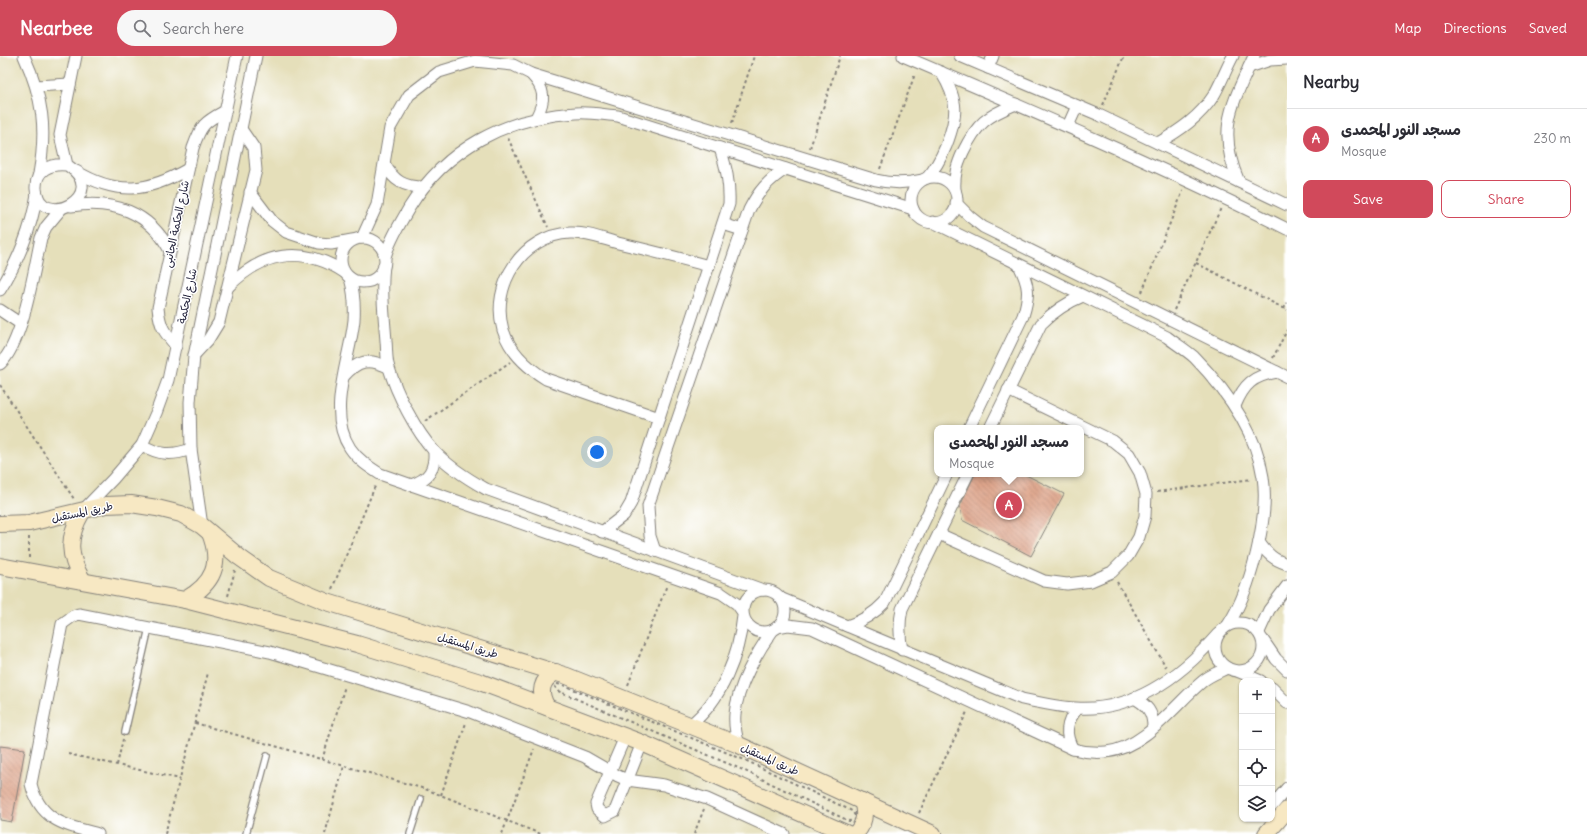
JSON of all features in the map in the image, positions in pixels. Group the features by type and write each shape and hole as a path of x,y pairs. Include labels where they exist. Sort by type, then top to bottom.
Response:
{"main road":[{"name":"طريق المستقبل","path":"0,524 29,523 82,512 106,505 131,504 181,514 206,529 239,557 269,578 327,602 556,672 690,724 746,752 862,801 933,834"},
{"path":"82,512 74,524 71,539 71,554 76,568 84,581"},
{"path":"185,600 199,592 210,579 214,569 216,548 206,529"},
{"path":"0,566 185,600 357,644 480,682 625,737 740,777 848,834"},
{"path":"547,707 542,699 541,690 543,682 556,672"},
{"path":"855,834 863,823 865,816 862,801"},
{"path":"1268,829 1287,810"}],"street":[{"path":"0,290 11,274 32,219 37,194 36,184 44,140 44,123 36,86 24,56"},
{"path":"0,364 5,359 15,342 21,324 41,238 52,217 78,199 81,189 80,179 71,168 60,135 76,56"},
{"name":"شارع الحكمة","path":"206,529 191,448 190,402 194,356 256,56"},
{"path":"253,69 261,56"},
{"path":"903,56 1068,126 1188,180 1287,229"},
{"path":"960,56 1099,115 1287,205"},
{"path":"988,68 993,56"},
{"path":"1158,143 1179,130 1202,110 1214,95 1232,56"},
{"path":"1239,182 1231,164 1227,144 1227,124 1232,104 1254,56"},
{"name":"شارع الحكمة","path":"82,512 142,445 168,380 235,58"},
{"path":"1249,67 1270,60 1287,59"},
{"path":"955,190 943,179 936,177 906,184 876,180 531,74 513,66 475,61 438,72 409,95 390,128 385,165 377,205 359,238 348,243 341,257 355,307 338,410 341,430 350,448 363,463 380,474 671,574 721,593 737,604 743,613 747,624 755,630 764,632 788,625 812,628 1073,749 1090,753 1107,752 1124,747 1140,739 1204,680 1232,669 1250,668 1260,659 1264,650 1261,636 1269,610 1287,586"},
{"path":"913,209 912,193 940,160 954,124 955,105 950,88 941,72"},
{"path":"531,74 540,83 543,95 542,107 536,118"},
{"path":"36,86 70,84"},
{"path":"934,222 942,221 954,211 956,203 954,179 956,167 973,132 985,120 994,114 1016,104"},
{"path":"1068,126 1077,106"},
{"name":"شارع الحكمة الجانبى","path":"176,346 163,331 158,308 188,169 198,133 207,120 225,111"},
{"path":"228,287 242,273 259,262 279,256 313,258 334,266 358,281 366,282 378,275 384,261 392,237 422,187 446,163 474,143 504,128 536,118 577,113 618,116 913,209 921,219 934,222 1167,337 1193,356 1235,406 1253,440 1263,477 1264,510 1259,542 1248,585 1240,606 1228,625 1197,658 1173,678 1134,698 1103,707 1077,708 1049,705 1022,699 902,650 780,598 773,592 486,490 467,479 434,451 417,426 401,398 388,367 382,302 384,261 377,243 370,239 359,238 337,243 319,243 286,232 272,221 250,192"},
{"path":"194,356 208,340 219,322 256,170 254,148 241,129"},
{"path":"602,532 624,515 631,503 723,224 729,204 730,185 720,148"},
{"path":"39,174 47,167 56,164 71,168 102,185 128,190 149,187 188,169"},
{"path":"385,165 391,175 400,183 411,187 422,187"},
{"path":"655,551 650,536 648,506 742,230 757,193 770,179 786,169"},
{"path":"37,194 42,203 51,208 101,204 124,210 139,216 152,225 163,237 170,251"},
{"path":"956,203 968,216 983,227 1277,372"},
{"path":"723,224 742,230"},
{"path":"659,418 546,380 530,370 517,356 503,331 500,302 508,273 526,250 551,235 572,233 592,236 709,266"},
{"path":"970,425 1025,310 1028,298 1027,281 1019,265"},
{"path":"991,425 1040,324 1053,312 1067,303 1083,296"},
{"path":"0,310 21,324"},
{"path":"685,339 703,345"},
{"path":"344,376 353,367 364,362 377,362 388,367"},
{"path":"1235,406 1240,393 1250,382 1263,375 1277,372"},
{"path":"1008,390 1082,425"},
{"path":"939,534 1044,582 1067,584 1090,581 1112,572 1128,556 1139,537 1145,516 1146,494 1140,473 1129,454 1113,440 1084,426"},
{"path":"142,445 153,451 166,454 179,453 191,448"},
{"path":"411,484 422,481 431,474 435,463 434,451"},
{"path":"847,626 862,621 875,613 885,602 946,477"},
{"path":"902,650 899,629 902,609 967,477"},
{"path":"1259,542 1266,553 1277,561 1287,564"},
{"path":"690,724 701,716 720,690 741,636 744,603 749,596 764,590"},
{"path":"746,752 736,731 735,714 738,698 761,646 782,621 785,613 784,605 780,598"},
{"path":"98,834 65,825 51,817 39,806 34,796 31,784 62,624 73,616 79,614 270,652 470,712 585,757 627,780 664,785 707,799 784,834"},
{"path":"1228,625 1244,623 1252,626 1261,636 1276,659 1287,670"},
{"path":"1218,634 1215,644 1216,653 1220,662 1254,678"},
{"path":"1275,691 1287,703"},
{"path":"1134,698 1143,702 1149,709 1153,718 1153,728"},
{"path":"1073,749 1068,739 1067,728 1070,717 1077,708"},
{"path":"625,737 596,804 600,814 605,816 615,811 642,743"},
{"path":"1275,802 1287,788"}],"lane":[{"path":"125,732 149,628"},
{"path":"246,834 267,756"},
{"path":"410,834 421,799"}],"path":[{"path":"728,134 754,56"},
{"path":"806,158 840,56"},
{"path":"1099,115 1124,56"},
{"path":"876,180 919,63"},
{"path":"504,128 551,235"},
{"path":"1137,304 1188,180"},
{"path":"1170,320 1225,198"},
{"path":"1196,263 1286,309 1287,303"},
{"path":"1277,372 1287,330"},
{"path":"417,426 517,356"},
{"path":"0,385 82,512"},
{"path":"327,602 380,474"},
{"path":"1146,494 1263,477"},
{"path":"28,571 29,523"},
{"path":"224,610 239,557"},
{"path":"1112,572 1173,678"},
{"path":"622,698 671,574"},
{"path":"165,834 208,673"},
{"path":"322,760 348,675"},
{"path":"557,684 563,685 746,752 852,811 856,817 855,820 848,821 740,777 558,691 555,687 557,684"},
{"path":"913,824 972,702"},
{"path":"441,795 470,712"},
{"path":"195,723 441,795 541,834"},
{"path":"117,765 125,732"},
{"path":"502,834 538,739"},
{"path":"740,777 746,752"},
{"path":"68,754 180,779"},
{"path":"325,834 344,766"},
{"path":"694,834 707,799"}],"building":[{"path":"974,477 1030,477 1064,494 1031,556 962,520 960,506"},
{"path":"0,746 25,749 12,822 0,820"}],"place":[{"name":"مسجد النور المحمدى","path":"1009,505"}]}
